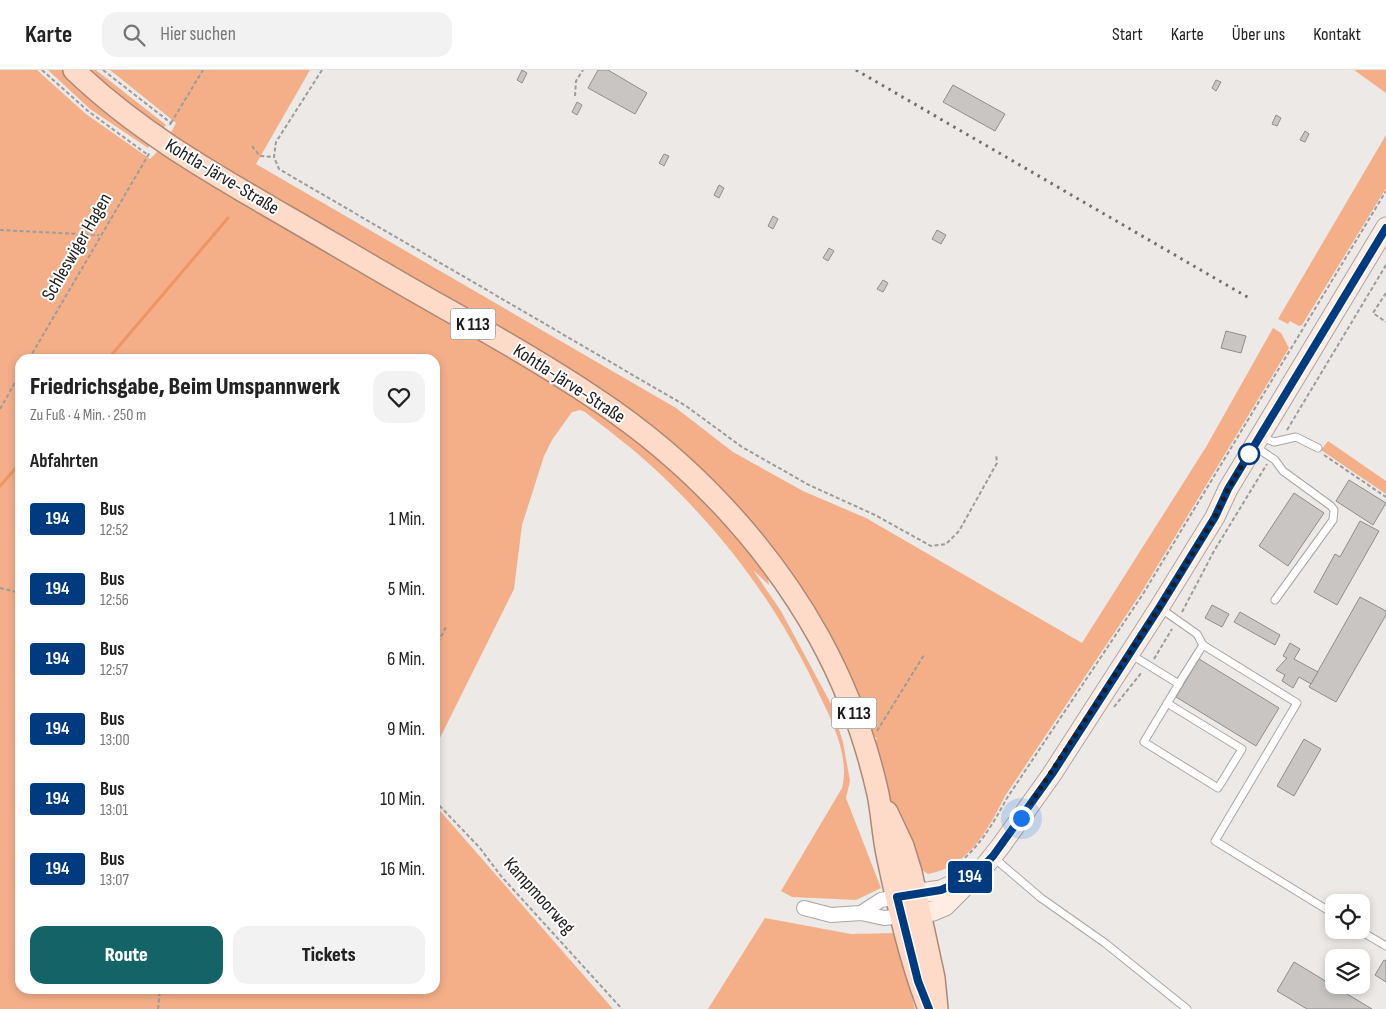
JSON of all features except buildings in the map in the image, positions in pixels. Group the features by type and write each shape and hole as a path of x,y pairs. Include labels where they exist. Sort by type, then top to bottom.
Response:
{"main road":[{"name":"Kohtla-Järve-Straße","path":"74,70 124,113 187,158 548,368 614,411 670,456 738,523 773,567 803,611 843,687 866,750 878,794 903,846 918,981 929,1009"},
{"name":"Kohtla-Järve-Straße","path":"909,904 934,978 938,1009"}],"street":[{"path":"804,908 831,915 861,913 884,918 909,904 975,875 993,856 1052,774 1159,608 1215,517 1228,489 1386,228"},
{"path":"861,913 881,900 909,904"}],"lane":[{"path":"1257,441 1274,442 1296,437 1318,448"},
{"path":"1257,441 1283,471 1334,510 1333,520 1275,600"},
{"path":"1159,608 1197,634 1203,645 1297,702 1215,841 1325,908"},
{"path":"1167,703 1242,749 1218,788 1144,742 1167,703 1203,645"},
{"path":"1130,653 1179,684"},
{"path":"993,856 1041,898 1105,943 1187,1009"},
{"path":"1370,937 1386,946"}],"path":[{"path":"42,70 88,111 148,155"},
{"path":"103,70 171,123"},
{"path":"167,129 203,70"},
{"path":"322,70 276,142 275,163 284,173 686,406 742,447 809,485 874,515 923,543 938,546 946,544 959,531 997,463 996,454"},
{"path":"575,96 576,81 583,70"},
{"path":"252,146 260,156 274,157"},
{"name":"Schleswiger Hagen","path":"32,354 99,235 151,150"},
{"path":"954,868 966,858 988,832 1007,798 1143,594 1386,191"},
{"path":"0,230 99,235"},
{"path":"1386,293 1373,313 1386,322"},
{"path":"0,409 15,383"},
{"path":"1318,448 1321,453 1386,497"},
{"path":"0,588 15,592"},
{"path":"440,638 446,627"},
{"path":"866,750 924,655"},
{"name":"Kampmoorweg","path":"440,806 480,848 501,876 622,1009"},
{"path":"158,1009 160,994"}],"shaded area":[{"path":"0,70 37,70 86,114 150,159 159,150 501,348 627,429 717,512 767,574 769,585 753,570 781,611 831,704 843,742 850,781 846,798 881,888 856,900 792,897 781,891 842,788 844,764 834,727 787,632 769,603 729,548 683,496 658,472 585,412 580,410 572,412 552,440 544,456 522,525 514,589 440,738 440,354 15,354 15,994 440,994 440,811 613,1009 0,1009"},
{"path":"48,70 62,70 83,90 150,144 148,148 90,109"},
{"path":"85,70 96,70 166,125 163,129 158,130"},
{"path":"110,70 310,70 256,164 676,408 733,452 803,491 866,518 1082,643 1206,447 1273,328 1281,333 1289,348 1141,593 1005,796 984,834 955,864 928,874 919,868 896,815 873,748 877,738 867,732 858,710 699,473 242,183 170,134 176,123"},
{"path":"1354,70 1386,70 1386,93"},
{"path":"1386,135 1386,188 1302,325 1299,326 1290,321 1288,324 1278,319"},
{"path":"1328,441 1386,481 1386,494 1321,450"},
{"path":"765,918 851,934 897,933 915,1009 708,1009"}],"waterway":[{"path":"112,354 228,218"},
{"path":"0,486 15,469"}],"railway":[{"path":"856,70 1249,298"}],"bus line":[{"name":"194","path":"929,1009 918,981 897,897 941,890 975,875 1000,847 1052,774 1159,608 1215,517 1228,489 1386,228"}],"route":[{"path":"1021,818 1052,774 1159,608 1215,517 1228,489 1249,454"}]}
